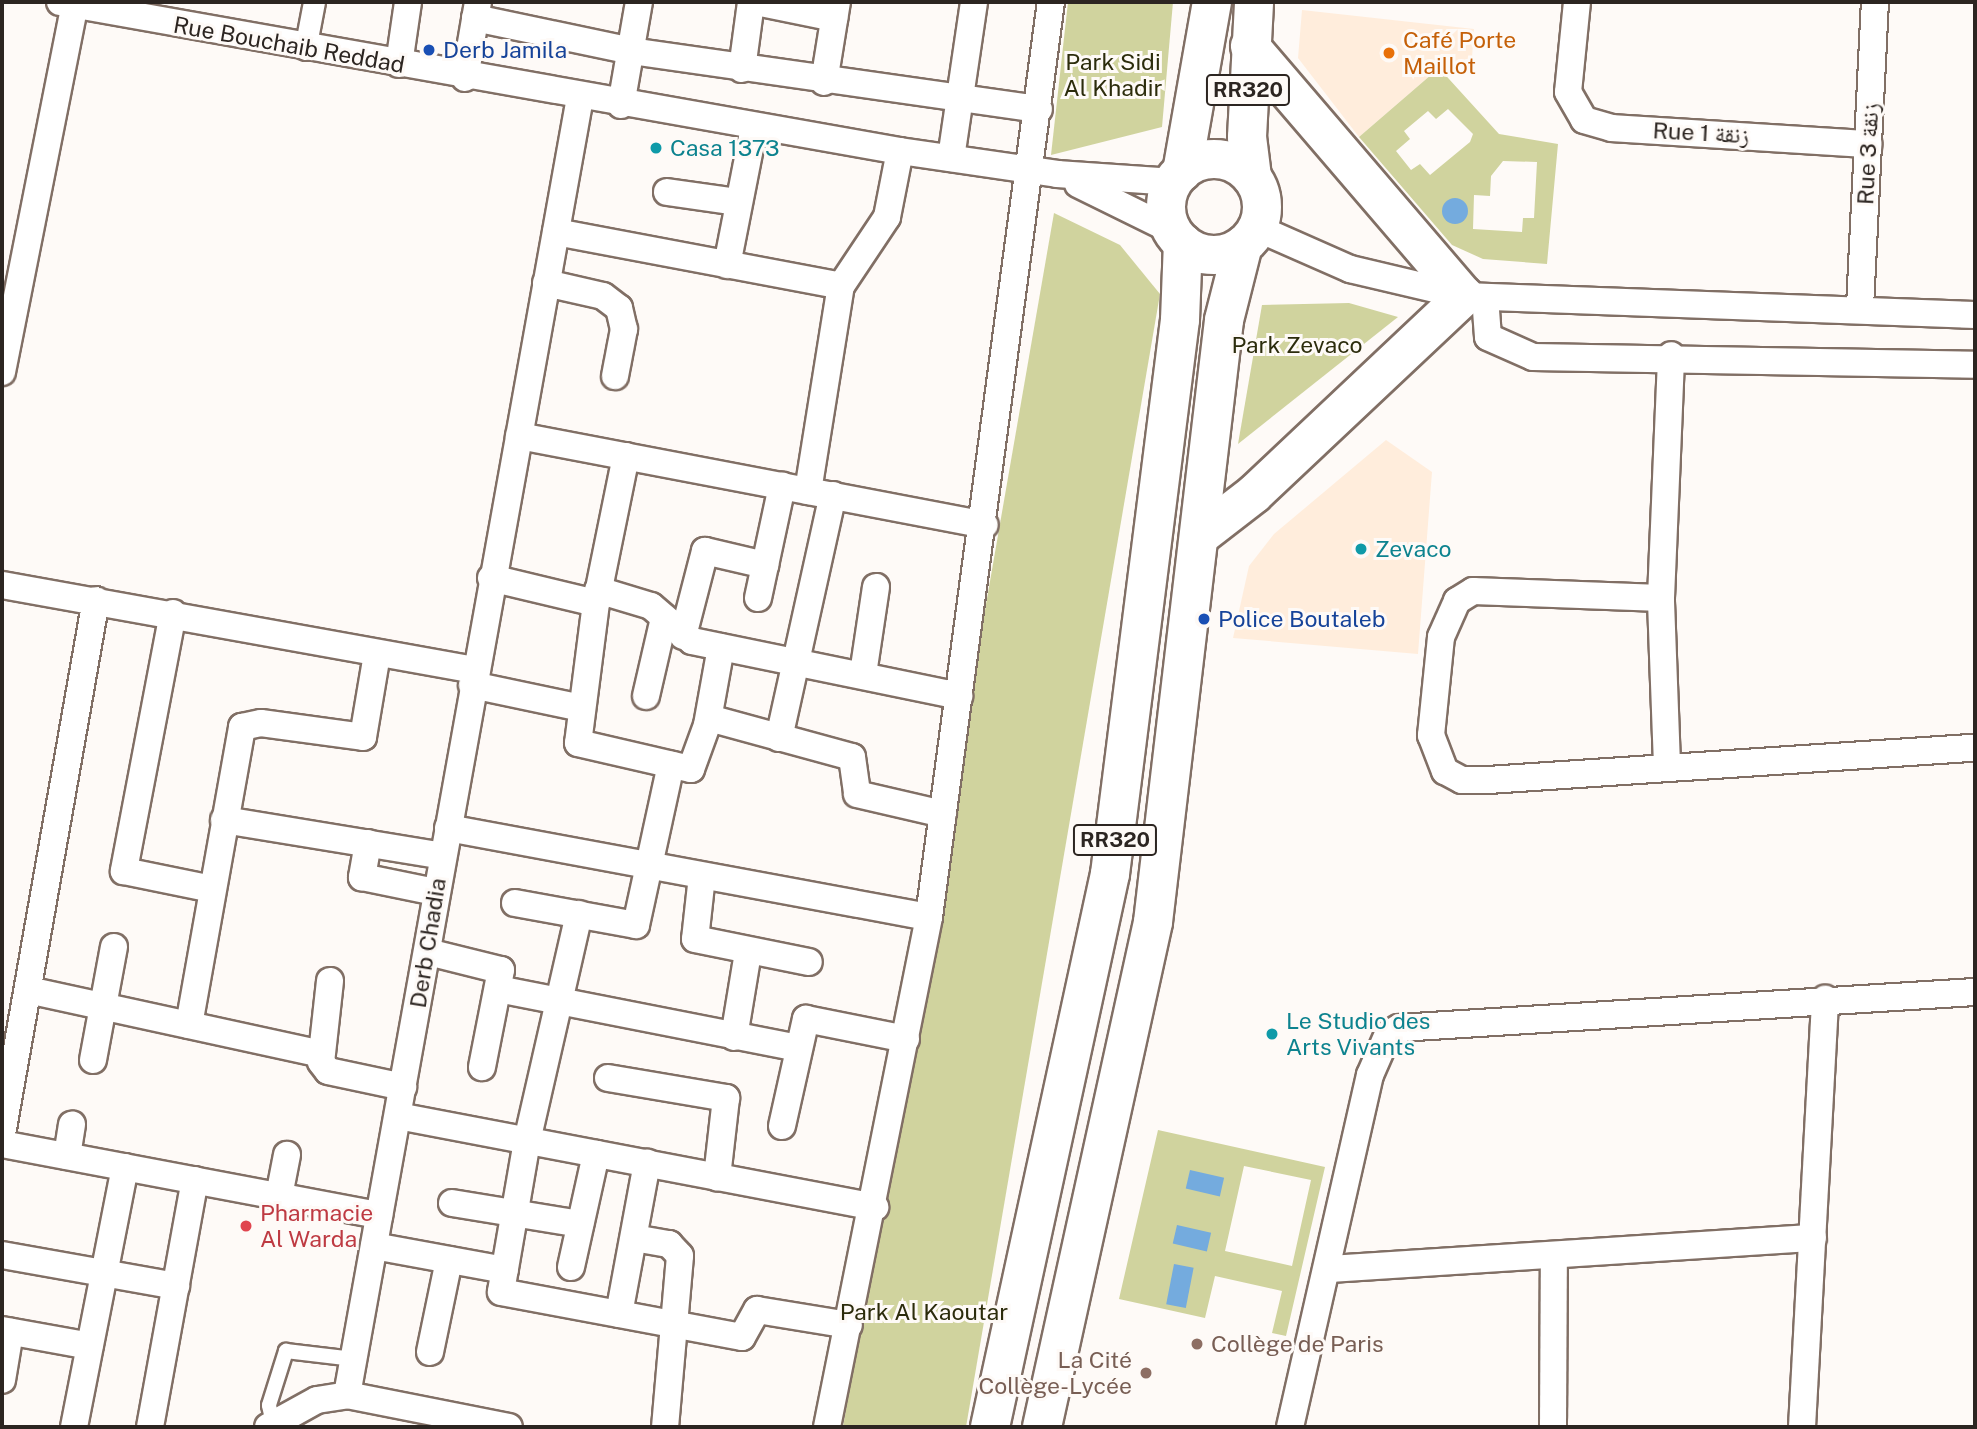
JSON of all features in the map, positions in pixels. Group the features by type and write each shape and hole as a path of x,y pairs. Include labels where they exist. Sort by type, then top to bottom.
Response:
{"main road":[{"name":"RR320","path":"990,1427 1110,874 1180,320 1178,237 1167,206 1178,177 1212,2"},
{"name":"RR320","path":"1042,1427 1153,922 1201,535 1224,320 1262,202 1252,177 1250,46 1254,2"},
{"path":"1201,535 1254,494 1474,296 1250,46"},
{"path":"1178,177 1196,163 1226,161 1252,177"},
{"path":"1178,237 1207,255 1250,237"}],"street":[{"path":"305,49 314,2"},
{"path":"399,64 408,2"},
{"path":"621,105 639,2"},
{"path":"742,69 753,2 836,10 824,82"},
{"path":"951,158 957,99 974,2"},
{"path":"827,1427 875,1207 929,917 985,524 1044,172 1039,109 1051,2"},
{"name":"Rue 1 زنقة","path":"1577,2 1569,77 1570,103 1594,124 1869,144"},
{"name":"Rue 3 زنقة","path":"1860,307 1875,2"},
{"path":"2,372 13,245 70,3"},
{"name":"Rue Bouchaib Reddad","path":"70,3 465,78 900,150 1044,172 1178,177"},
{"path":"465,78 476,10 631,51 824,82 1039,109"},
{"path":"473,678 580,98"},
{"path":"727,265 754,127"},
{"path":"779,738 799,662 820,493 841,286 887,217 900,150"},
{"name":"Rue Bouchaib Reddad","path":"1044,172 1178,237"},
{"path":"667,192 738,202"},
{"path":"556,232 841,286"},
{"path":"1250,237 1350,269 1474,296 1860,307 1975,315"},
{"path":"547,283 603,296 619,308 624,329 615,376"},
{"path":"1474,296 1483,328 1514,353 1975,365"},
{"path":"1667,765 1661,598 1671,355"},
{"path":"519,436 985,524"},
{"path":"626,456 597,596 581,708 581,746 671,765 694,765 709,718 722,647"},
{"path":"758,598 782,486"},
{"path":"683,636 705,551 765,565"},
{"path":"491,578 597,596 634,598 664,618 683,636 722,647 863,674 959,696"},
{"path":"2,585 173,613 377,654 581,708"},
{"path":"863,674 876,587"},
{"path":"1661,598 1473,592 1457,601 1441,637 1431,735 1437,760 1462,780 1667,765 1975,748"},
{"path":"2,1134 96,600"},
{"path":"173,613 124,871 212,889"},
{"path":"646,696 664,618"},
{"path":"189,1025 223,820 242,727 261,723 363,737 377,654"},
{"name":"Derb Chadia","path":"347,1395 428,951 473,678"},
{"path":"709,718 852,757 857,794 943,814"},
{"path":"515,903 636,925 671,765"},
{"path":"223,820 443,856"},
{"path":"448,828 929,917"},
{"path":"368,843 362,877 436,892"},
{"path":"702,876 692,936 748,952 808,962"},
{"path":"579,914 527,1141 503,1294 744,1337 757,1310 849,1325"},
{"path":"93,1060 114,947"},
{"path":"428,951 500,968 482,1066"},
{"path":"734,1037 748,952"},
{"path":"330,981 318,1053 328,1071 403,1087"},
{"path":"498,989 560,1004 798,1048"},
{"path":"28,990 318,1053"},
{"path":"1290,1427 1331,1269 1373,1066 1379,1046 1399,1028 1825,999 1975,992"},
{"path":"1802,1427 1825,999"},
{"path":"782,1126 798,1048 808,1019 906,1039"},
{"path":"608,1078 726,1098 718,1177"},
{"path":"398,1116 875,1207"},
{"path":"67,1156 72,1124"},
{"path":"2,1144 379,1215"},
{"path":"571,1267 596,1154"},
{"path":"279,1196 287,1155"},
{"path":"619,1314 646,1163"},
{"path":"74,1427 125,1167"},
{"path":"150,1427 195,1180"},
{"path":"452,1203 580,1224"},
{"path":"634,1238 669,1244 680,1256 665,1427"},
{"path":"1331,1269 1554,1258 1813,1238"},
{"path":"374,1246 505,1270"},
{"path":"2,1255 176,1286"},
{"path":"1553,1427 1554,1258"},
{"path":"430,1352 449,1260"},
{"path":"2,1380 6,1331 90,1346"},
{"path":"270,1425 317,1400 347,1395 422,1419 509,1427"}],"lane":[{"path":"270,1425 269,1405 286,1351 354,1359"}],"shaded area":[{"path":"1302,10 1474,29 1472,58 1439,68 1359,137 1298,58"},
{"path":"1386,440 1432,472 1418,654 1233,638 1249,566 1274,534"}],"green space":[{"name":"Park Sidi Al Khadir","path":"1068,2 1173,2 1162,127 1051,155"},
{"path":"1439,68 1499,134 1558,144 1547,264 1483,259 1452,245 1359,137","holes":["1448,109 1473,134 1470,142 1430,175 1420,164 1411,170 1396,151 1410,139 1404,131 1428,111 1436,119","1503,161 1537,162 1534,218 1523,218 1522,232 1473,229 1474,195 1490,196 1491,176"]},
{"name":"Park Al Kaoutar","path":"1054,213 1120,245 1160,294 966,1427 843,1427"},
{"name":"Park Zevaco","path":"1349,303 1398,317 1238,444 1262,305"},
{"path":"1158,1130 1325,1167 1286,1336 1272,1333 1282,1291 1215,1276 1205,1318 1119,1299","holes":["1244,1166 1311,1180 1292,1266 1225,1251"]}],"water":[{"path":"1455,198 1464,202 1468,211 1464,220 1455,224 1446,220 1442,211 1446,202"},
{"path":"1190,1170 1224,1178 1220,1196 1186,1189"},
{"path":"1177,1225 1211,1233 1207,1251 1173,1244"},
{"path":"1174,1264 1194,1268 1186,1308 1166,1304"}],"place":[{"name":"Derb Jamila","path":"429,50"},
{"name":"Café Porte Maillot","path":"1389,53"},
{"name":"Casa 1373","path":"656,148"},
{"name":"Zevaco","path":"1361,549"},
{"name":"Police Boutaleb","path":"1204,619"},
{"name":"Le Studio des Arts Vivants","path":"1272,1034"},
{"name":"Pharmacie Al Warda","path":"246,1226"},
{"name":"Collège de Paris","path":"1197,1344"},
{"name":"La Cité Collège-Lycée","path":"1146,1373"}]}
